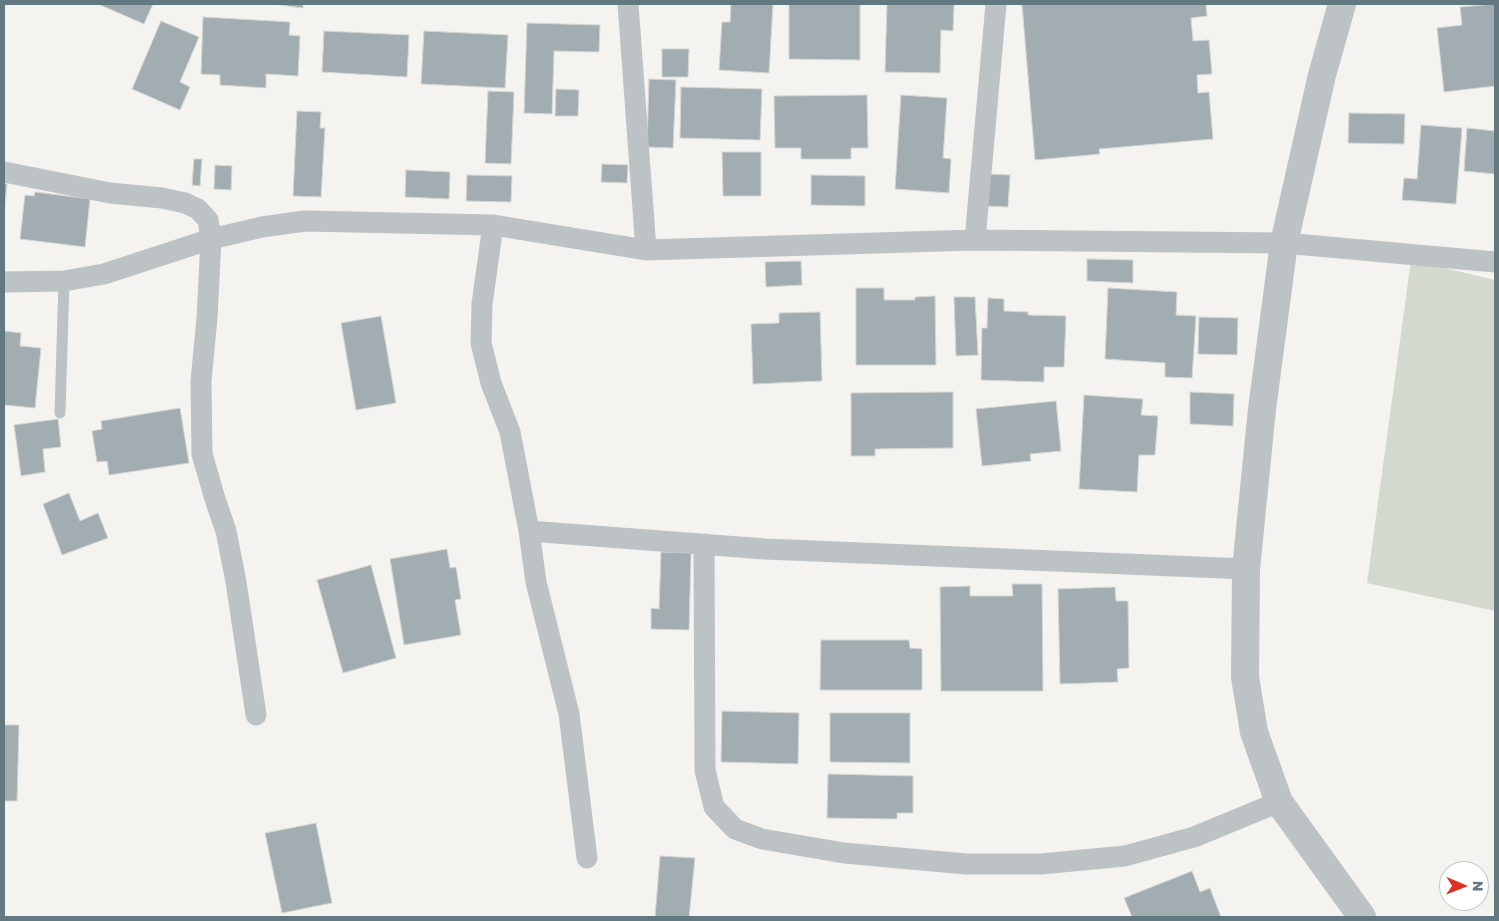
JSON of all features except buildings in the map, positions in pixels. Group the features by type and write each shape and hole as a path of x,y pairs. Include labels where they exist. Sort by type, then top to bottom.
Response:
{"street":[{"path":"628,4 646,250"},
{"path":"975,240 996,4"},
{"path":"1342,4 1322,75 1284,244 1262,409 1246,568 1245,677 1254,732 1279,802 1362,917"},
{"path":"4,172 110,193 162,198 186,203 198,208 208,220 211,239 202,382 202,454 214,499 226,531 236,582 256,715"},
{"path":"4,282 64,281 104,274 211,239 262,226 305,221 493,225 646,250 975,240 1284,244 1495,262"},
{"path":"493,225 482,304 481,343 491,383 510,432 529,531 536,582 569,714 586,858"},
{"path":"529,531 765,549 1246,568"},
{"path":"704,544 704,770 714,807 735,828 762,839 844,853 966,864 1041,864 1125,856 1194,836 1279,802"}],"lane":[{"path":"60,413 64,281"}],"shaded area":[{"path":"1411,260 1495,280 1495,611 1367,583"}]}
